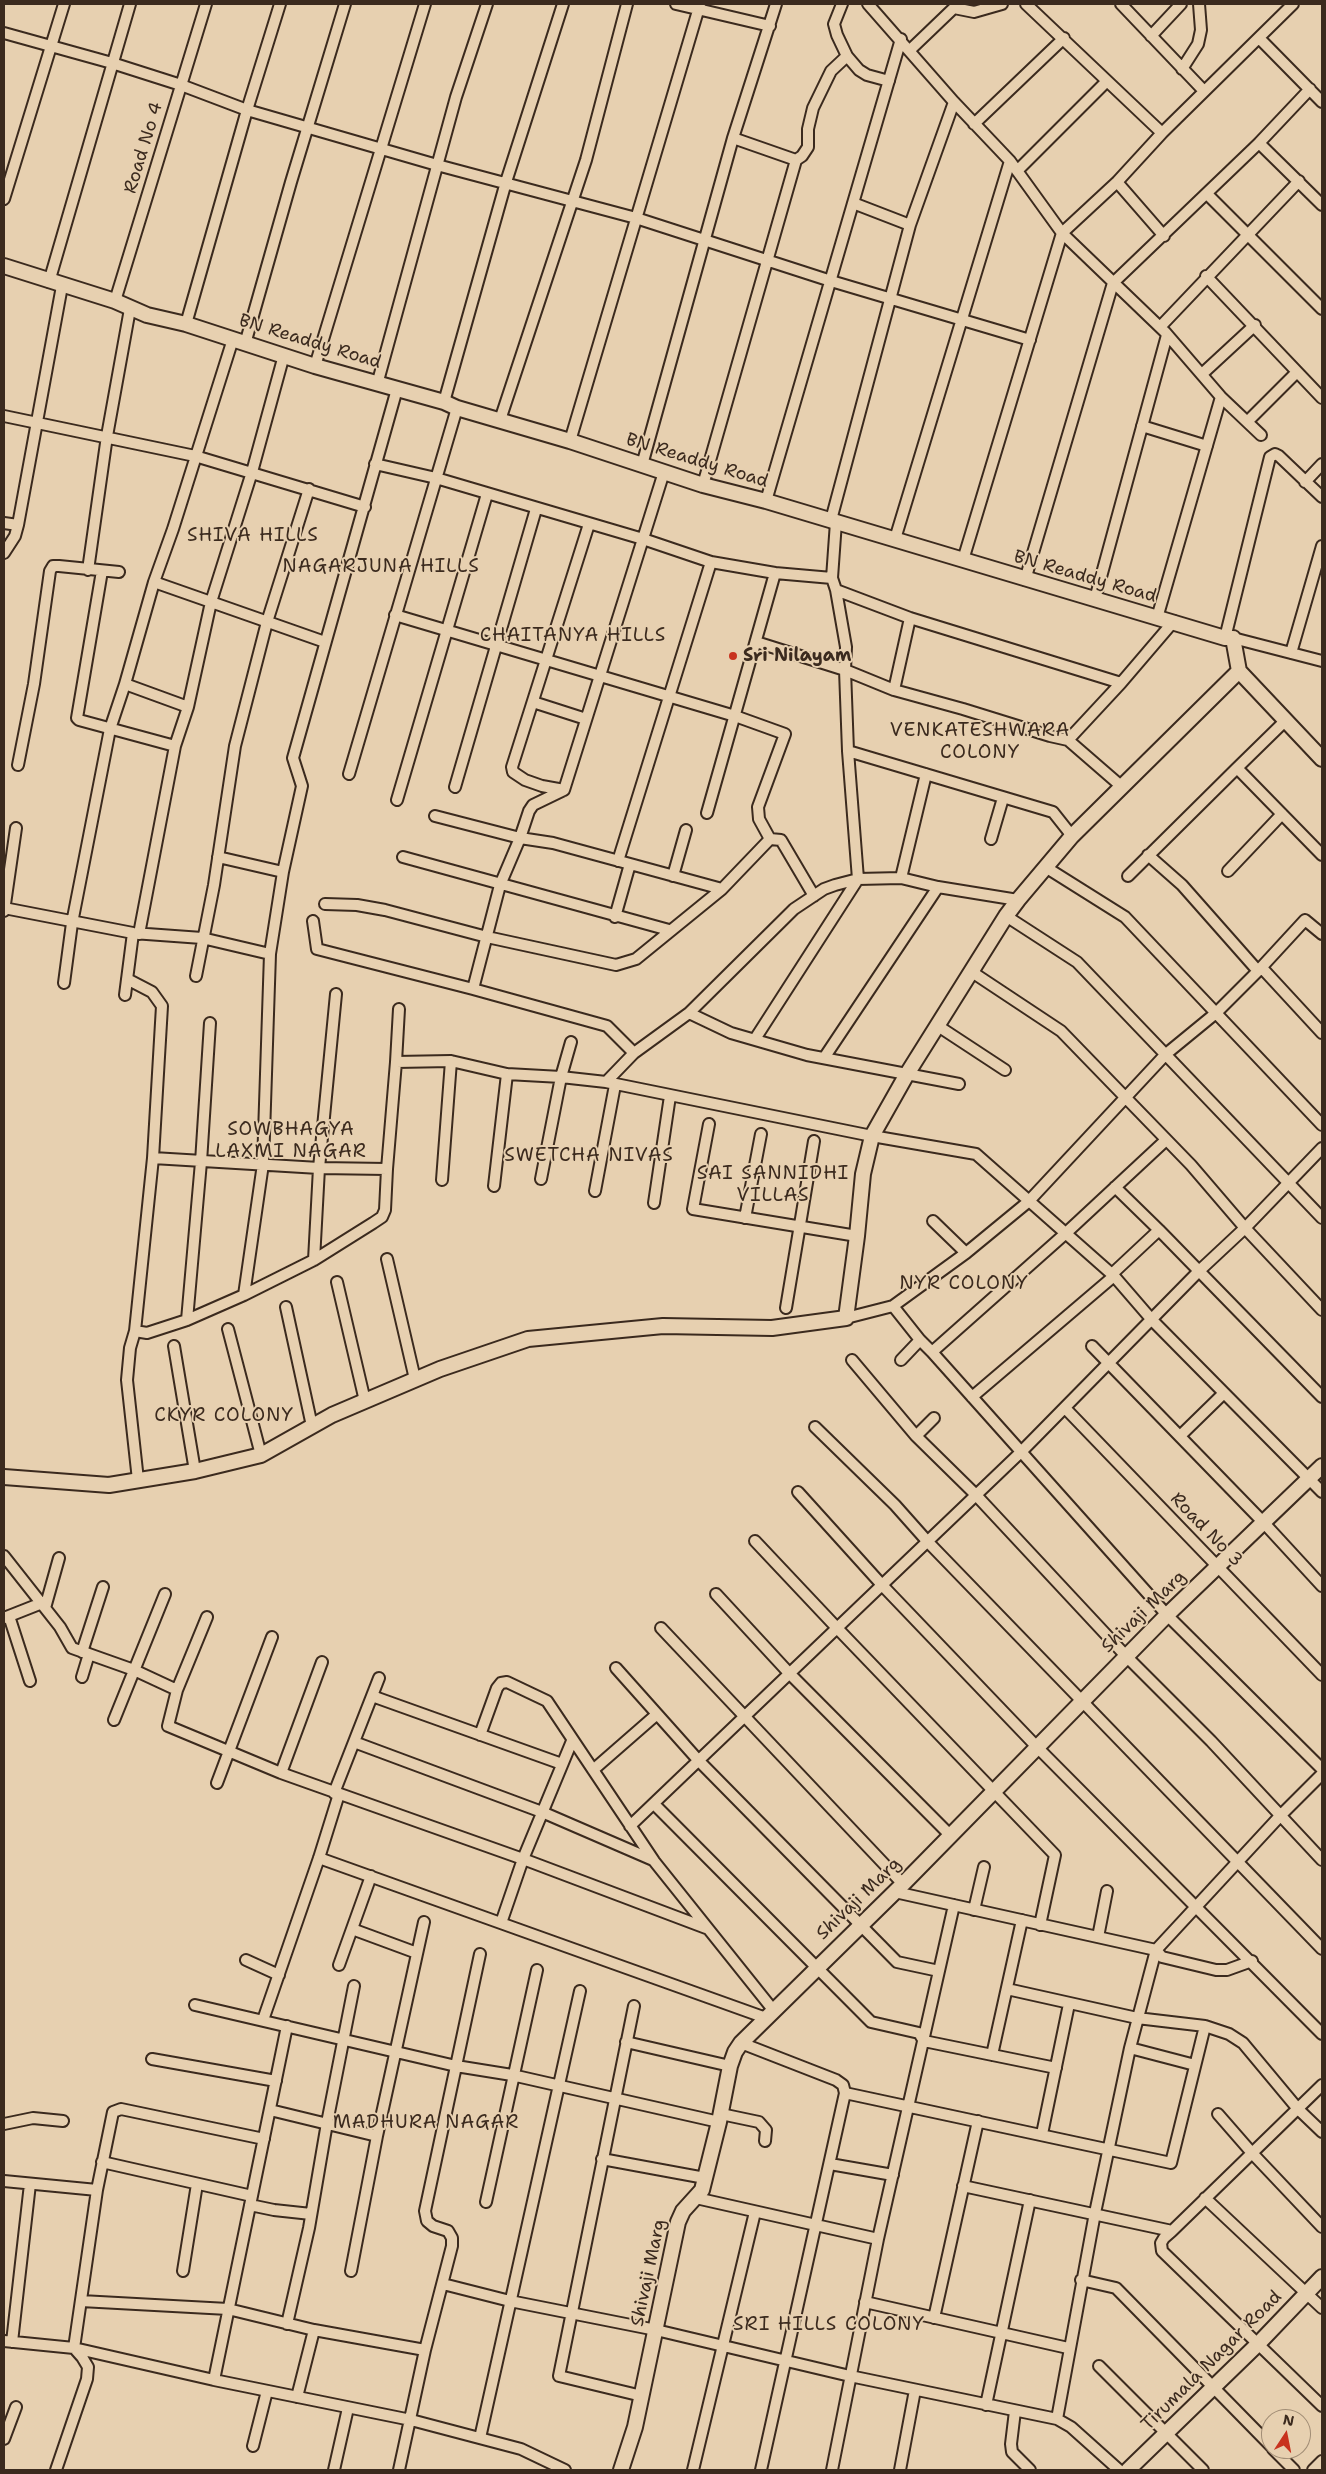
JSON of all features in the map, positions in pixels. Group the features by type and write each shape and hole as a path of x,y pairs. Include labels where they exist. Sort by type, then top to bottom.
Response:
{"street":[{"path":"4,199 64,4"},
{"path":"4,553 16,536 36,423 55,284 112,63 130,4"},
{"name":"Road No 4","path":"115,301 206,4"},
{"path":"186,324 247,110 280,4"},
{"path":"64,983 72,923 110,729 154,582 174,528 195,456 239,341 308,127 345,4"},
{"path":"315,366 425,4"},
{"path":"378,381 437,166 487,4"},
{"path":"349,774 436,478 451,405 506,182 563,4"},
{"path":"500,420 586,160 627,4"},
{"path":"676,4 699,7 770,26"},
{"path":"642,465 733,138 776,4"},
{"path":"842,4 834,24 836,35 848,56 859,70 889,80"},
{"path":"868,4 901,39 954,102 1010,161 1062,233 1163,331 1221,397 1261,434"},
{"path":"910,50 956,6 974,12 1002,4"},
{"path":"1026,4 1064,38 1106,82 1162,133"},
{"path":"1121,4 1204,91"},
{"path":"1151,36 1181,4"},
{"path":"1182,69 1198,44 1201,30 1199,4"},
{"path":"963,560 1062,233 1117,182 1162,133 1293,4"},
{"path":"570,440 699,7"},
{"path":"4,33 112,63 180,85 247,110 437,166 506,182 636,218 768,259 831,281 1030,340"},
{"path":"974,124 1064,38"},
{"path":"1259,38 1322,102"},
{"path":"766,501 901,39"},
{"path":"703,485 796,160 802,156 808,147 808,129 813,108 831,71 848,56"},
{"path":"1017,171 1106,82"},
{"path":"1025,580 1113,283 1260,143 1310,89"},
{"path":"755,1039 858,879 848,751 846,647 836,590 832,578 834,521 910,226 954,102"},
{"path":"733,138 796,160"},
{"path":"1260,143 1322,205"},
{"path":"895,539 963,321 1010,161"},
{"path":"1117,182 1164,236"},
{"path":"1094,599 1142,426 1163,331 1206,276 1299,182"},
{"path":"1207,194 1322,309"},
{"path":"853,203 910,226"},
{"name":"BN Readdy Road","path":"4,266 55,284 115,301 130,309 186,324 315,366 378,381 397,389 570,440 703,485 766,501 1025,580 1229,638"},
{"path":"1206,276 1255,325 1322,398"},
{"path":"88,570 107,436 130,309"},
{"path":"1202,374 1255,325"},
{"path":"125,995 175,746 188,707 211,602 252,472 284,355"},
{"path":"1248,421 1297,372"},
{"path":"244,1295 263,1164 270,954 283,872 302,786 293,758 397,389"},
{"path":"1157,618 1221,397"},
{"path":"4,416 107,436 195,456 365,507"},
{"path":"1142,426 1207,446"},
{"path":"1322,497 1279,456 1275,454 1270,456 1229,638 1239,672 1322,759"},
{"path":"375,464 436,478 643,539 711,562 775,573 832,578"},
{"path":"1305,482 1322,464"},
{"path":"473,989 500,885 520,838 528,811 533,806 564,790 664,472"},
{"path":"196,976 218,857 235,746 268,622 309,489"},
{"path":"397,800 487,494"},
{"path":"455,787 536,509"},
{"path":"4,523 18,525"},
{"path":"564,790 542,786 513,772 513,759 548,660 589,524"},
{"path":"1291,653 1322,546"},
{"path":"618,861 711,562"},
{"path":"18,764 34,684 50,570 53,566 59,566 119,572"},
{"path":"102,571 76,718 175,746"},
{"path":"707,813 775,573"},
{"path":"154,582 325,642"},
{"path":"836,590 910,618 1121,683"},
{"path":"395,615 599,674 735,716 785,734 758,807 759,819 770,839"},
{"path":"894,690 910,618"},
{"path":"1068,740 1121,683 1174,621"},
{"path":"1229,638 1322,661"},
{"path":"756,642 845,670 894,690 1068,740 1121,786"},
{"path":"846,1318 863,1174 872,1136 907,1074 1006,916 1018,900 1047,868 1072,836 1239,672"},
{"path":"125,684 188,707"},
{"path":"533,702 586,719"},
{"path":"1128,876 1286,721"},
{"path":"848,751 1052,812 1072,836"},
{"path":"1237,768 1322,855"},
{"path":"901,878 926,774"},
{"path":"991,839 1003,798"},
{"path":"1228,871 1282,814"},
{"path":"435,816 520,838 552,843 722,889"},
{"path":"16,828 4,909 136,934 202,938 270,954"},
{"path":"673,876 686,830"},
{"path":"325,904 357,905 385,910 487,937 616,965 636,959 669,930 722,889 770,839"},
{"path":"770,839 781,840 814,896"},
{"path":"1148,855 1182,885 1260,970 1322,1033"},
{"path":"218,857 283,872"},
{"path":"403,858 669,930"},
{"path":"615,916 630,864"},
{"path":"1047,868 1125,917 1322,1125"},
{"path":"595,1191 610,1084 634,1053 689,1012 794,909 835,885 858,879 901,878 938,887 1018,900"},
{"path":"824,1058 938,887"},
{"path":"1006,916 1077,962 1322,1218"},
{"path":"4,1477 109,1485 195,1471 261,1455 312,1426 364,1401 415,1379 528,1339 663,1326 772,1328 846,1318 893,1306 966,1253 1028,1202 1166,1054 1216,1013 1260,970 1305,920 1322,934"},
{"path":"312,921 317,948 606,1026 634,1053"},
{"path":"972,972 1061,1031 1125,1100 1191,1166 1245,1228 1322,1310"},
{"path":"127,979 152,992 162,1006 152,1158 135,1332 130,1348 127,1380 138,1480"},
{"path":"314,1260 319,1168 336,994"},
{"path":"135,1332 147,1333 187,1320 244,1295 314,1260 382,1217 385,1210 399,1009"},
{"path":"689,1012 730,1033 824,1058 959,1084"},
{"path":"187,1320 201,1162 210,1023"},
{"path":"938,1026 1005,1070"},
{"path":"541,1179 561,1077 571,1042"},
{"path":"396,1062 451,1061 507,1074 561,1077 610,1084 872,1136 976,1154 1028,1202 1113,1275 1152,1320 1322,1492"},
{"path":"442,1180 451,1061"},
{"path":"494,1186 507,1074"},
{"path":"654,1203 670,1096"},
{"path":"709,1124 693,1210 857,1236"},
{"path":"744,1218 761,1134"},
{"path":"932,1352 1066,1233 1166,1140"},
{"path":"786,1308 814,1141"},
{"path":"630,1826 1021,1452 1199,1271 1245,1228 1322,1148"},
{"path":"152,1158 319,1168 387,1169"},
{"path":"1115,1187 1322,1397"},
{"path":"934,1221 966,1253"},
{"path":"972,1397 1113,1275 1158,1230"},
{"path":"387,1259 415,1379"},
{"path":"337,1282 364,1401"},
{"path":"893,1306 920,1340 1167,1615 1322,1769"},
{"path":"286,1307 312,1426"},
{"path":"228,1329 261,1455"},
{"path":"901,1360 920,1340"},
{"path":"174,1346 195,1471"},
{"path":"1092,1346 1264,1523 1322,1586"},
{"path":"852,1360 916,1436 975,1494 1126,1656 1211,1741 1322,1860"},
{"path":"1180,1436 1224,1392"},
{"name":"Road No 3","path":"1065,1408 1322,1675"},
{"path":"916,1436 934,1418"},
{"path":"815,1427 895,1505 927,1541 1322,1949"},
{"name":"Shivaji Marg","path":"620,2470 636,2427 678,2222 683,2211 696,2198 705,2178 720,2118 730,2066 740,2043 899,1888 1167,1615 1322,1466"},
{"path":"798,1492 882,1585 1037,1747 1252,1961 1322,2034"},
{"path":"756,1541 1055,1855 1040,1925"},
{"path":"4,1556 60,1627 72,1648 134,1670 177,1690"},
{"path":"43,1605 59,1558"},
{"path":"82,1677 86,1653 103,1587"},
{"path":"114,1720 165,1594"},
{"path":"716,1594 789,1673 950,1835"},
{"path":"30,1681 6,1617 43,1605"},
{"path":"206,1617 177,1690 168,1726 336,1794 523,1859 706,1928"},
{"path":"661,1628 746,1716 899,1888 974,1910 1156,1950 1162,1957 1216,1970 1227,1970 1252,1961"},
{"path":"217,1783 272,1637"},
{"path":"281,1773 322,1662"},
{"path":"616,1668 699,1761 896,1962 938,1971"},
{"path":"263,2020 320,1858 336,1794 354,1742 380,1678"},
{"path":"480,1735 497,1688 501,1683 507,1682 547,1701 654,1861 770,2014"},
{"path":"372,1696 562,1764"},
{"path":"593,1770 656,1715"},
{"path":"501,1923 523,1859 572,1741"},
{"path":"354,1742 542,1812 654,1861"},
{"path":"1057,2419 1068,2348 1095,2213 1130,2048 1156,1950 1196,1905 1322,1774"},
{"path":"654,1804 871,2022 919,2033 924,2041 1056,2068"},
{"path":"320,1858 501,1923 770,2014"},
{"path":"974,1910 984,1867"},
{"path":"339,1965 371,1876"},
{"path":"1098,1937 1107,1891"},
{"path":"832,2470 878,2239 954,1905"},
{"path":"992,2055 1022,1920"},
{"path":"351,2270 377,2136 424,1922"},
{"path":"352,1929 417,1953"},
{"path":"399,2470 452,2238 448,2231 432,2226 427,2221 425,2211 480,1954"},
{"path":"246,1960 279,1975"},
{"path":"486,2202 512,2075 537,1970"},
{"path":"287,2324 311,2214 326,2123 354,1986"},
{"path":"1007,1988 1137,2018 1205,2026 1228,2034 1243,2043 1298,2109 1322,2132"},
{"path":"480,2438 580,1991"},
{"path":"1042,2134 1070,2004"},
{"path":"195,2005 396,2050 456,2066 512,2075 614,2099 720,2118 759,2122 766,2130 765,2141"},
{"path":"634,2006 559,2376 642,2396"},
{"path":"214,2380 287,2026"},
{"path":"845,2093 1171,2163 1205,2026"},
{"path":"626,2042 730,2066"},
{"path":"740,2043 836,2080 843,2085 845,2093 817,2226 784,2360 760,2470"},
{"path":"1130,2048 1195,2065"},
{"path":"152,2059 276,2081"},
{"path":"1322,2085 1172,2230 1161,2243 1162,2251 1322,2406"},
{"path":"74,2348 97,2190 113,2112 116,2109 264,2140"},
{"path":"270,2110 377,2136"},
{"path":"1218,2114 1322,2227"},
{"path":"4,2124 33,2118 63,2121"},
{"path":"934,2318 978,2121"},
{"path":"602,2159 705,2178"},
{"path":"102,2162 197,2184 251,2200 311,2214"},
{"path":"830,2164 893,2175"},
{"path":"4,2181 97,2190"},
{"path":"30,2184 8,2342 74,2348 214,2380 411,2420 521,2449 565,2470"},
{"path":"183,2270 197,2184"},
{"path":"963,2186 1172,2230"},
{"path":"696,2198 878,2239"},
{"path":"1206,2198 1322,2308"},
{"path":"986,2404 1030,2200"},
{"path":"693,2470 755,2212"},
{"name":"Tirumala Nagar Road","path":"1128,2470 1259,2343 1322,2277"},
{"path":"1081,2280 1116,2288 1261,2437"},
{"path":"443,2284 510,2301 656,2330 850,2376 1057,2419 1071,2426 1119,2470"},
{"path":"81,2301 228,2309 314,2330 426,2350"},
{"path":"865,2302 1068,2348"},
{"path":"297,2397 314,2330"},
{"path":"56,2470 87,2379 88,2368 74,2348"},
{"path":"1100,2366 1202,2470"},
{"path":"900,2470 915,2390"},
{"path":"254,2446 267,2391"},
{"path":"4,2439 16,2407"},
{"path":"334,2470 348,2408"},
{"path":"1015,2411 1011,2444 1012,2452 1030,2470"},
{"path":"1283,2459 1294,2470"},
{"path":"1313,2470 1322,2460"}],"place":[{"name":"Sri Nilayam","path":"733,656"}],"district":[{"name":"SHIVA HILLS","path":"253,536"},
{"name":"NAGARJUNA HILLS","path":"381,567"},
{"name":"CHAITANYA HILLS","path":"573,636"},
{"name":"VENKATESHWARA COLONY","path":"980,742"},
{"name":"SOWBHAGYA LAXMI NAGAR","path":"291,1141"},
{"name":"SWETCHA NIVAS","path":"589,1156"},
{"name":"SAI SANNIDHI VILLAS","path":"773,1185"},
{"name":"NYR COLONY","path":"964,1284"},
{"name":"CKYR COLONY","path":"224,1416"},
{"name":"MADHURA NAGAR","path":"426,2123"},
{"name":"SRI HILLS COLONY","path":"829,2325"}]}
